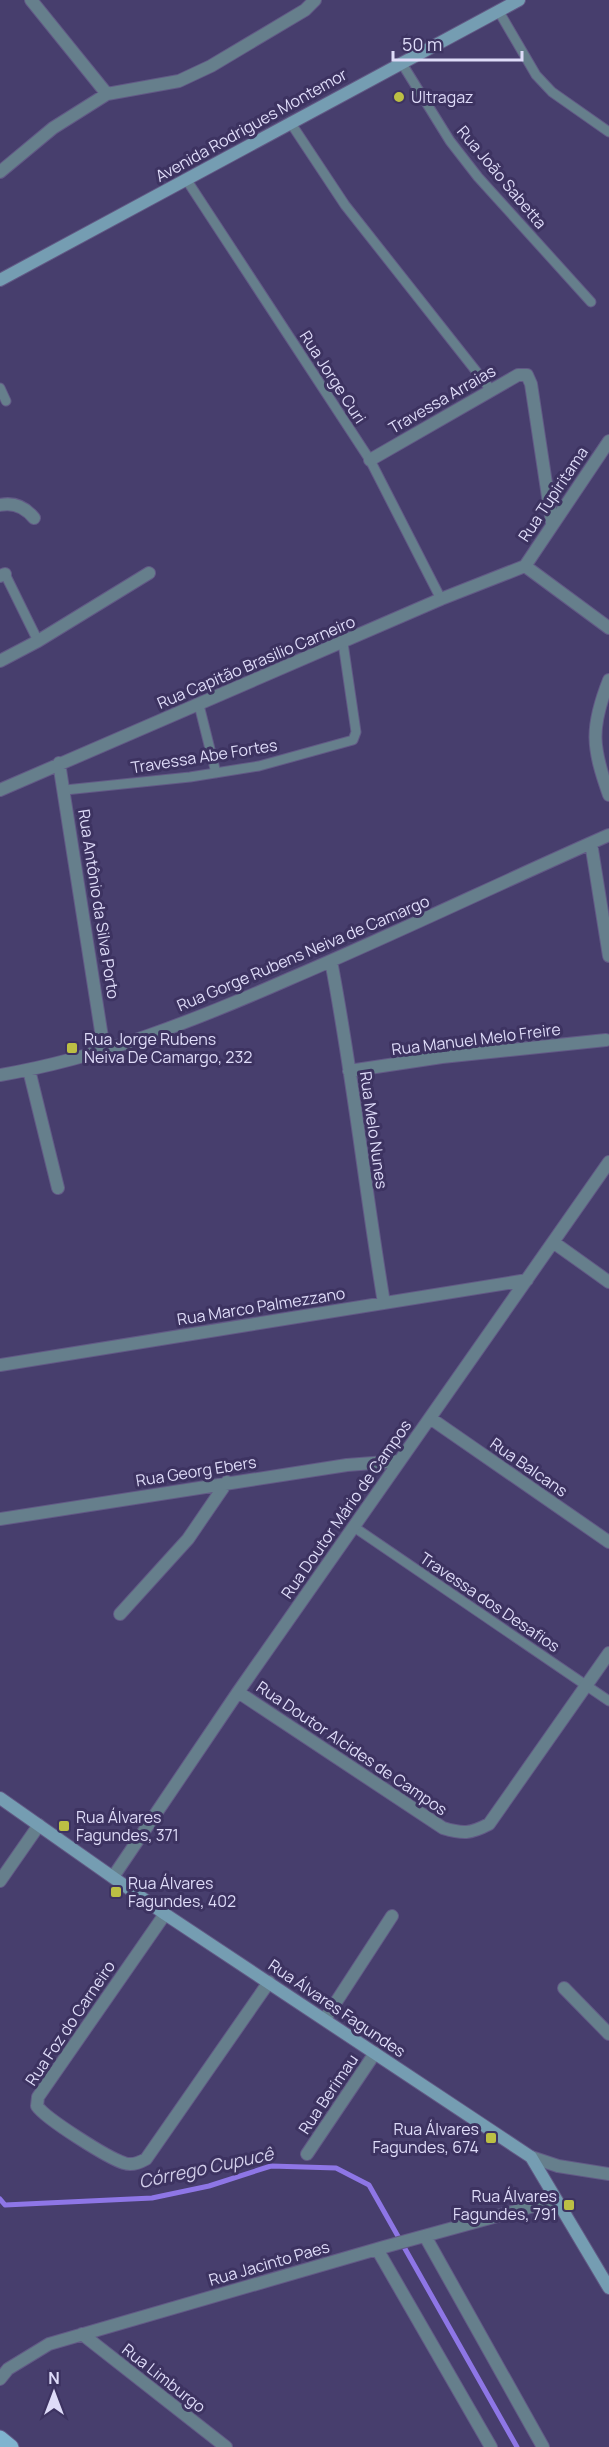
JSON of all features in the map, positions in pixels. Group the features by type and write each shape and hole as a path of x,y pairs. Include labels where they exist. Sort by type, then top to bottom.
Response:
{"main road":[{"path":"0,2438 11,2447"}],"street":[{"path":"31,0 107,94"},
{"path":"0,172 53,128 107,94 179,81 211,66 305,10 315,0"},
{"name":"Avenida Rodrigues Montemor","path":"0,280 519,0"},
{"name":"Travessa Arraias","path":"370,460 518,375 527,375 530,379 552,523"},
{"name":"Rua Tupiritama","path":"525,566 609,441"},
{"path":"0,505 12,504 26,508 34,518"},
{"path":"525,566 609,628"},
{"name":"Rua Capitão Brasilio Carneiro","path":"0,789 441,599 525,566"},
{"path":"0,661 38,641 149,573"},
{"path":"609,680 599,705 594,733 597,761 609,795"},
{"name":"Rua Antônio da Silva Porto","path":"59,764 65,790 104,1050"},
{"name":"Rua Gorge Rubens Neiva de Camargo","path":"0,1075 29,1070 104,1050 226,1006 609,835"},
{"path":"591,843 609,956"},
{"name":"Rua Melo Nunes","path":"331,961 384,1303"},
{"name":"Rua Manuel Melo Freire","path":"349,1071 606,1040"},
{"path":"29,1070 58,1188"},
{"name":"Rua Doutor Mário de Campos","path":"113,1877 238,1692 609,1162"},
{"path":"553,1242 609,1282"},
{"name":"Rua Marco Palmezzano","path":"0,1365 527,1280"},
{"name":"Rua Balcans","path":"430,1418 609,1542"},
{"name":"Rua Georg Ebers","path":"0,1519 227,1482 347,1465 399,1461"},
{"path":"120,1614 188,1539 227,1482"},
{"name":"Rua Doutor Alcides de Campos","path":"238,1692 443,1828 461,1833 475,1832 489,1824 609,1653"},
{"name":"Rua Álvares Fagundes","path":"0,1798 165,1914 531,2157 609,2288"},
{"path":"0,1881 39,1825"},
{"name":"Rua Foz do Carneiro","path":"165,1914 38,2097 37,2106 48,2118 123,2163 139,2163 146,2159 269,1982"},
{"path":"325,2019 392,1916"},
{"path":"564,1988 607,2027"},
{"name":"Rua Berimau","path":"307,2154 375,2053"},
{"path":"531,2157 558,2166 609,2174"},
{"name":"Rua Jacinto Paes","path":"0,2379 8,2369 49,2344 380,2248 556,2200"},
{"path":"421,2237 543,2447"},
{"path":"380,2248 491,2447"},
{"name":"Rua Limburgo","path":"82,2334 225,2447"}],"lane":[{"path":"498,10 536,75 552,92 609,132"},
{"name":"Rua João Sabetta","path":"401,62 450,141 478,177 591,302"},
{"path":"290,122 345,205 491,390"},
{"name":"Rua Jorge Curi","path":"186,179 370,460 441,599"},
{"path":"0,388 6,400"},
{"path":"3,575 38,641"},
{"name":"Travessa Abe Fortes","path":"65,790 259,766 355,738 343,643"},
{"path":"199,705 216,773"},
{"name":"Travessa dos Desafios","path":"354,1527 609,1701"}],"waterway":[{"name":"Córrego Cupucê","path":"0,2199 5,2205 152,2198 209,2186 271,2166 336,2168 369,2185 517,2447"}],"place":[{"name":"Ultragaz","path":"399,97"},
{"name":"Rua Jorge Rubens Neiva De Camargo, 232","path":"72,1048"},
{"name":"Rua Álvares Fagundes, 371","path":"64,1826"},
{"name":"Rua Álvares Fagundes, 402","path":"116,1892"},
{"name":"Rua Álvares Fagundes, 674","path":"491,2138"},
{"name":"Rua Álvares Fagundes, 791","path":"569,2205"}]}
